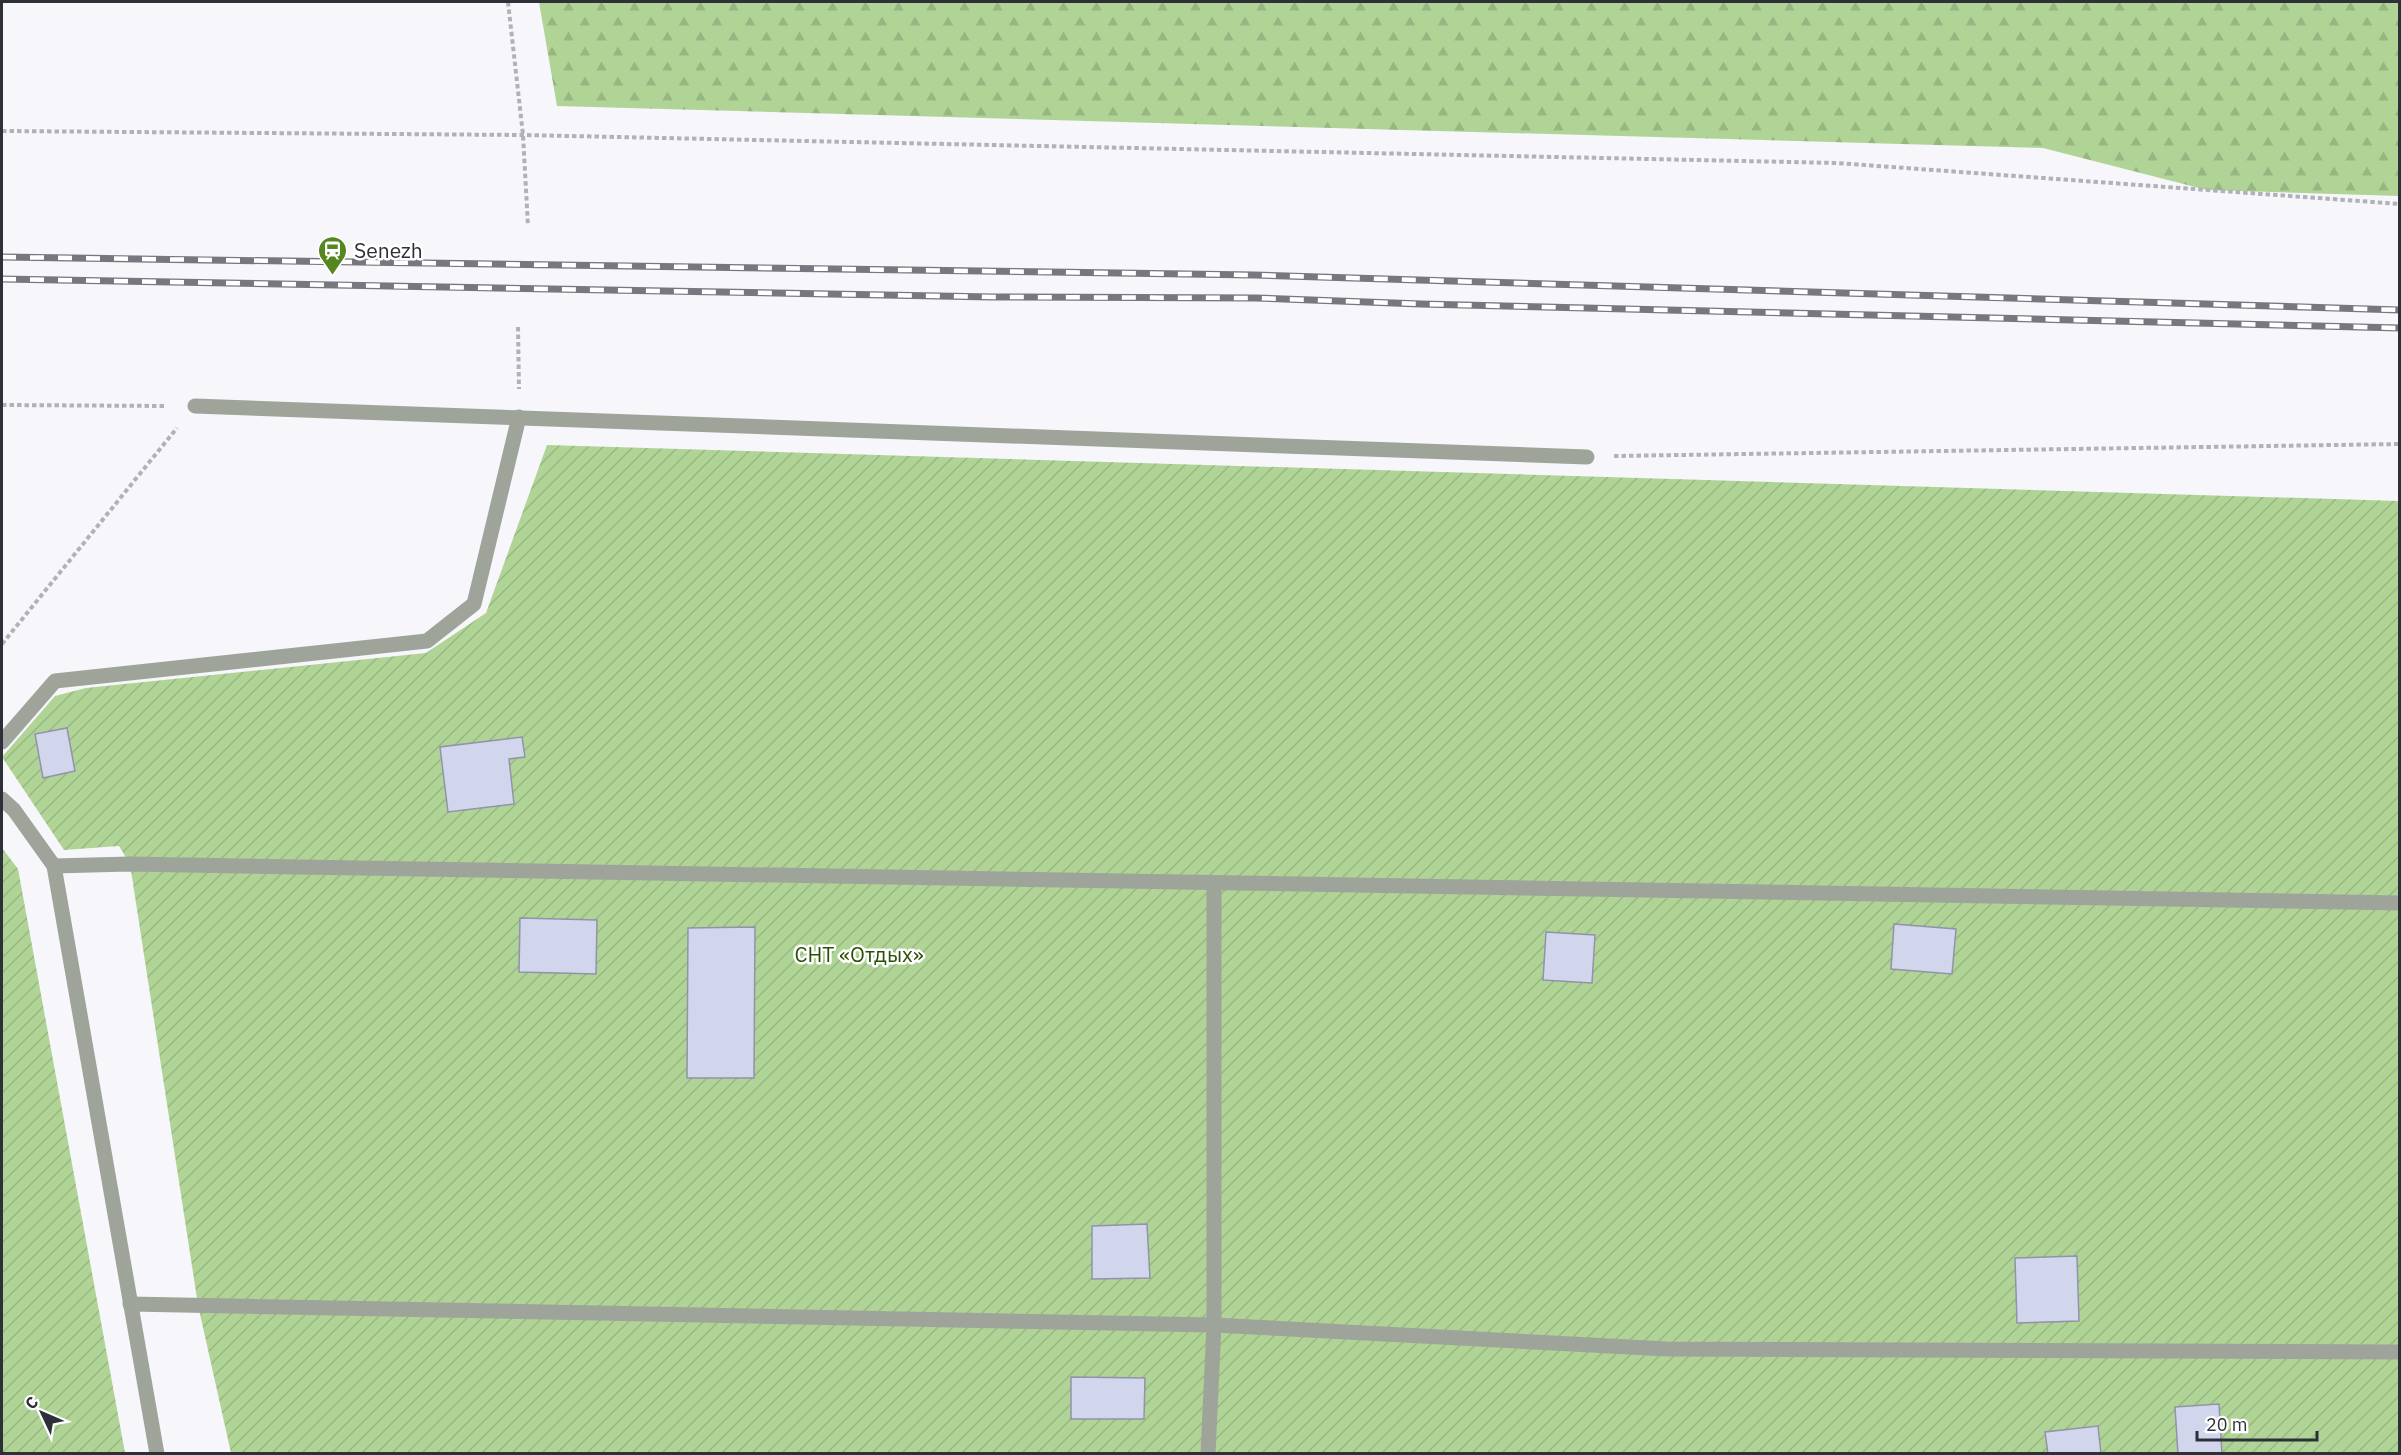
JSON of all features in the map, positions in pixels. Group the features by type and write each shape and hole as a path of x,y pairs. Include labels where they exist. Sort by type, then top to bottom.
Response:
{"street":[{"path":"195,406 1587,457"},
{"path":"2,742 55,681 428,641 474,604 519,417"},
{"path":"2,799 14,810 54,866 157,1454"},
{"path":"54,866 130,864 2400,903"},
{"path":"1208,1454 1214,1325 1214,882"},
{"path":"130,1304 1214,1325 1667,1349 2400,1352"}],"path":[{"path":"508,2 523,135 528,226"},
{"path":"2,131 523,135 1837,163 2400,204"},
{"path":"518,327 519,417"},
{"path":"2,405 195,406"},
{"path":"2,644 195,406"},
{"path":"1587,457 2400,444"}],"green space":[{"path":"539,2 2399,2 2399,196 2207,190 2043,148 557,106"},
{"name":"СНТ «Отдых»","path":"547,445 2399,501 2399,1453 231,1453 198,1305 130,864 119,846 64,850 2,757 55,696 86,688 426,653 486,613"},
{"path":"2,848 18,869 125,1453 2,1453"}],"building":[{"path":"67,728 75,771 43,778 35,734"},
{"path":"522,737 525,757 509,759 514,804 448,812 440,747"},
{"path":"520,918 597,920 596,974 519,972"},
{"path":"1894,924 1956,929 1952,974 1891,969"},
{"path":"755,927 754,1078 687,1078 688,928"},
{"path":"1546,932 1595,935 1592,983 1543,980"},
{"path":"1147,1224 1150,1278 1092,1279 1092,1226"},
{"path":"2077,1256 2079,1321 2017,1323 2015,1258"},
{"path":"1071,1377 1145,1378 1144,1419 1071,1419"},
{"path":"2219,1404 2222,1454 2178,1454 2175,1407"},
{"path":"2098,1426 2101,1454 2048,1454 2045,1432"}],"railway":[{"path":"2,257 1254,275 2400,310"},
{"path":"2,279 992,297 1256,298 2400,328"}],"place":[{"name":"Senezh","path":"333,276"}]}
